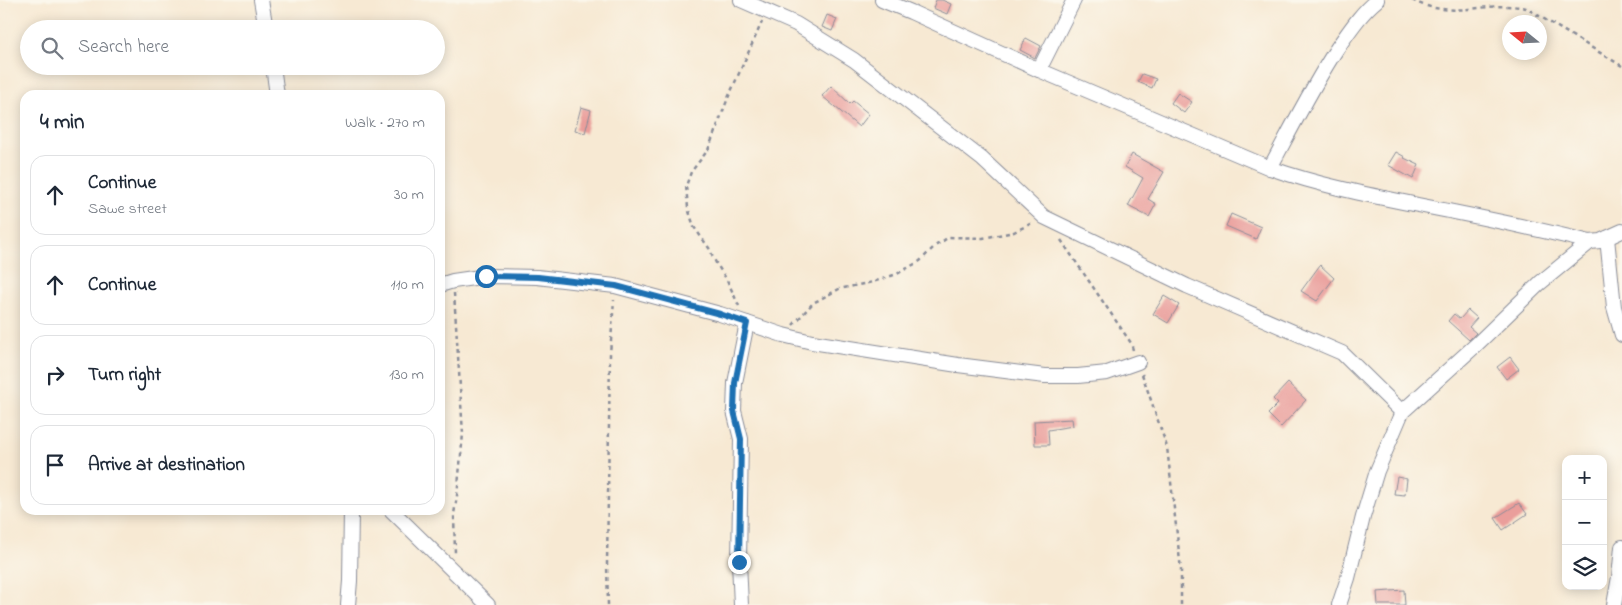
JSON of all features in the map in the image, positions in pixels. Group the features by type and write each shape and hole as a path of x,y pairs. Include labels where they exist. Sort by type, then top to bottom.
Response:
{"street":[{"path":"261,0 264,20"},
{"path":"741,0 796,24 854,60 982,159 1044,216 1188,286 1342,353 1402,412"},
{"path":"882,0 1039,70 1293,176 1367,195 1437,208 1590,242 1600,241 1622,232"},
{"path":"1039,70 1074,0"},
{"path":"1270,168 1324,68 1351,28 1369,7 1378,0"},
{"path":"274,75 276,90"},
{"path":"1607,238 1614,307 1622,335"},
{"path":"1339,605 1377,471 1402,412 1540,284 1590,242"},
{"path":"447,283 486,276 538,277 616,286 720,314 783,335 812,342 1045,376 1078,376 1107,373 1138,362"},
{"path":"741,605 739,562 741,439 734,411 735,383 747,323"},
{"path":"348,605 351,515"},
{"path":"396,515 488,605"},
{"path":"1614,605 1620,577 1622,547"}],"path":[{"path":"1412,0 1428,7 1439,9 1514,3 1526,8 1622,66"},
{"path":"747,323 727,280 694,226 688,208 686,186 691,172 708,150 728,98 767,11"},
{"path":"783,335 813,303 839,289 873,282 897,274 920,261 949,237 983,238 1014,232 1044,216"},
{"path":"1060,240 1131,343 1138,362 1166,447 1180,570 1181,605"},
{"path":"447,283 463,434 454,514 456,575"},
{"path":"608,605 606,564 610,354 616,286"}],"building":[{"path":"936,0 942,0 951,4 947,14 933,8"},
{"path":"827,15 837,19 832,31 822,27"},
{"path":"1026,38 1041,46 1035,58 1020,50"},
{"path":"1142,74 1156,79 1152,88 1138,82"},
{"path":"831,86 850,104 853,101 869,114 859,127 822,96"},
{"path":"1178,93 1192,102 1184,113 1171,103"},
{"path":"581,107 591,110 585,133 575,130"},
{"path":"1396,152 1419,165 1413,179 1388,165"},
{"path":"1132,154 1164,172 1148,199 1156,204 1149,217 1128,206 1143,178 1125,167"},
{"path":"1231,214 1261,227 1256,239 1226,226"},
{"path":"1320,265 1334,278 1317,301 1301,291"},
{"path":"1164,296 1179,305 1168,323 1153,314"},
{"path":"1468,310 1477,318 1469,327 1476,333 1469,340 1448,321 1454,314 1460,319"},
{"path":"1510,357 1519,369 1506,379 1497,367"},
{"path":"1288,383 1306,400 1281,427 1268,414 1278,404 1273,399"},
{"path":"1072,419 1073,426 1048,430 1049,445 1035,445 1034,421"},
{"path":"1397,477 1407,479 1405,495 1394,494"},
{"path":"1519,503 1527,514 1503,530 1495,518"},
{"path":"1404,590 1405,605 1378,605 1377,592"}],"route":[{"path":"486,276 538,277 616,286 747,323 735,383 734,411 741,439 739,562"}]}
